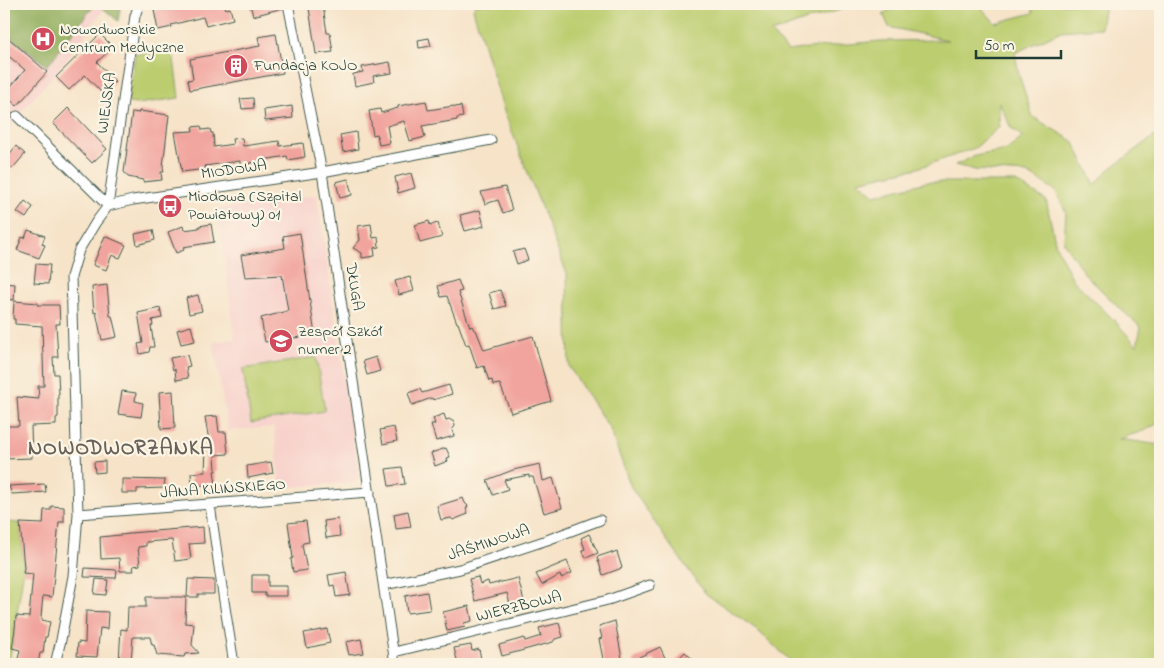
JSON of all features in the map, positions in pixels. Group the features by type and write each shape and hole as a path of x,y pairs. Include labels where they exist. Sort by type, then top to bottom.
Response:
{"street":[{"name":"WIEJSKA","path":"108,206 134,16 139,4"},
{"name":"DŁUGA","path":"288,4 322,172 395,664"},
{"path":"17,116 108,206 79,250 71,277 78,514 72,576 56,664"},
{"name":"MIODOWA","path":"108,206 133,200 322,172 491,140"},
{"name":"JANA KILIŃSKIEGO","path":"78,514 370,492"},
{"path":"210,505 234,664"},
{"name":"JAŚMINOWA","path":"384,586 460,569 600,520"},
{"name":"WIERZBOWA","path":"394,652 608,600 650,585"}],"shaded area":[{"name":"Nowodworskie Centrum Medyczne","path":"4,4 108,4 60,68 4,131"},
{"name":"Zespół Szkół numer 2","path":"317,195 359,477 355,482 280,488 274,427 228,431 213,342 235,339 218,209"}],"green space":[{"path":"4,4 95,4 47,66 4,32"},
{"path":"98,4 121,4 118,21"},
{"path":"476,4 860,4 771,33 788,51 880,41 948,40 889,27 883,14 898,4 978,4 995,23 1033,13 1032,4 1105,4 1101,28 1061,31 1015,53 1019,75 1033,117 1073,141 1095,185 1106,172 1160,132 1160,422 1146,430 1119,439 1160,445 1160,664 796,664 756,629 706,594 631,487 610,429 569,367 567,274 504,111 473,9","holes":["999,102 1011,128 1023,137 1007,150 975,156 955,165 975,170 1027,173 1055,190 1066,212 1064,243 1085,274 1141,327 1137,346 1115,321 1073,280 1056,246 1046,200 1016,182 927,182 875,195 858,181 918,168 975,148 999,127"]},
{"path":"173,51 179,98 137,104 129,103 135,54"},
{"path":"316,357 325,411 251,423 243,369"},
{"path":"4,514 8,522 20,523 24,568 9,664 4,664"}],"building":[{"path":"177,4 224,4 226,9 230,8 233,19 206,26 203,17 158,30 154,10"},
{"path":"250,4 282,4 283,8 253,16"},
{"path":"323,6 327,33 330,33 333,52 316,54 309,8"},
{"path":"4,34 47,72 17,106 4,94 25,70 4,52"},
{"path":"100,34 113,47 97,62 115,81 102,93 85,75 69,90 56,77"},
{"name":"Fundacja KOJO","path":"276,34 283,73 190,90 188,80 193,79 190,59 260,46 258,37"},
{"path":"429,38 431,46 419,48 418,40"},
{"path":"390,62 392,73 373,76 374,82 355,86 353,74 363,72 362,67"},
{"path":"253,98 254,108 242,109 240,99"},
{"path":"426,101 428,110 461,106 463,117 457,118 457,120 422,126 425,137 410,141 404,121 387,126 390,143 379,145 377,134 373,135 369,111 380,109 381,113 398,108 398,106"},
{"path":"292,106 293,118 265,121 264,110"},
{"path":"68,108 107,149 92,163 53,123"},
{"path":"139,111 169,115 164,172 161,172 162,180 143,182 143,180 128,177 124,172 132,112 139,113"},
{"path":"201,126 202,130 210,129 211,133 213,133 214,147 233,144 232,139 242,138 243,146 279,141 280,146 303,143 305,157 288,160 287,156 257,161 249,163 249,166 240,167 240,161 205,166 206,169 182,172 175,132 193,131 192,127"},
{"path":"356,132 358,149 343,152 340,135"},
{"path":"16,146 25,154 12,169 4,161"},
{"path":"411,173 415,188 398,193 395,177"},
{"path":"348,179 352,195 340,198 336,182"},
{"path":"505,187 512,210 503,213 498,200 485,204 481,192"},
{"path":"25,201 33,207 26,218 17,212"},
{"path":"480,210 484,226 465,231 460,215"},
{"path":"429,221 430,225 438,223 442,237 420,243 415,225"},
{"path":"211,224 214,242 183,247 184,250 176,253 168,232 183,226 184,230"},
{"path":"371,224 373,238 378,237 379,247 374,248 375,256 362,258 362,253 353,248 360,240 358,226"},
{"path":"28,230 45,236 42,244 45,245 39,258 17,250 22,237 25,238"},
{"path":"153,230 155,240 137,245 135,234"},
{"path":"300,233 315,335 265,342 261,318 288,311 282,275 245,277 241,255 285,248 283,236"},
{"path":"105,236 126,245 120,258 112,255 106,270 93,265"},
{"path":"524,249 528,260 517,264 513,252"},
{"path":"36,264 50,265 48,284 34,283"},
{"path":"410,277 414,291 399,295 395,281"},
{"path":"458,280 462,291 458,292 470,327 472,326 476,330 484,350 533,336 551,401 511,413 500,384 493,385 492,380 489,381 484,366 477,368 469,344 466,345 447,296 441,297 438,286"},
{"path":"4,283 15,284 14,300 4,299"},
{"path":"107,285 110,316 112,316 117,337 102,340 96,312 94,313 92,287"},
{"path":"500,290 506,306 494,309 489,293"},
{"path":"198,295 202,311 189,314 186,298"},
{"path":"14,301 38,303 37,305 59,305 60,324 56,324 58,357 53,357 54,374 58,374 58,417 56,418 56,425 31,426 32,458 5,459 4,438 7,438 7,426 19,426 17,397 39,399 38,386 44,386 42,326 15,324 15,319 13,319"},
{"path":"160,308 162,318 152,320 153,325 151,326 154,347 150,347 149,352 140,354 138,344 143,343 138,313"},
{"path":"191,326 195,341 181,344 177,330"},
{"path":"187,355 190,366 186,367 188,378 176,380 175,369 173,370 170,358"},
{"path":"376,357 380,371 367,375 363,361"},
{"path":"449,385 452,394 412,405 408,393 420,389 422,393"},
{"path":"122,391 136,393 135,401 143,403 141,417 118,414"},
{"path":"173,391 175,428 161,429 159,392"},
{"path":"444,414 446,420 449,419 454,422 455,426 452,430 454,436 436,441 431,424 435,424 433,418"},
{"path":"217,416 219,432 226,432 228,454 215,455 216,471 214,471 216,484 192,486 191,473 205,472 206,447 210,447 205,417"},
{"path":"394,427 397,441 383,444 380,430"},
{"path":"446,448 450,457 447,458 448,461 435,466 431,453"},
{"path":"105,461 105,472 95,473 94,462"},
{"path":"271,462 273,473 248,478 247,466"},
{"path":"540,464 543,481 553,478 562,508 544,513 533,477 529,477 529,475 504,480 508,489 493,495 487,480 513,470"},
{"path":"402,467 405,484 389,486 386,469"},
{"path":"122,479 165,480 164,488 137,489 137,493 122,493"},
{"path":"45,484 46,492 12,494 9,486"},
{"path":"463,498 468,506 466,509 468,514 453,520 451,518 441,520 437,506"},
{"path":"51,506 64,507 64,522 59,522 52,597 43,596 41,617 42,620 50,622 47,637 45,637 43,653 40,653 38,664 17,664 20,650 12,648 16,616 29,617 33,574 23,573 20,523 43,524 44,510 51,510"},
{"path":"408,511 411,527 396,529 394,514"},
{"path":"338,519 340,536 326,538 324,521"},
{"path":"306,521 309,542 302,545 307,570 293,572 288,523"},
{"path":"203,527 204,543 189,544 191,559 175,561 172,540 146,542 146,546 138,547 140,565 133,566 134,571 120,571 119,558 101,559 100,537"},
{"path":"589,534 598,553 586,558 582,550 585,549 581,538"},
{"path":"612,552 612,554 617,552 622,568 603,575 597,557"},
{"path":"567,561 572,573 561,578 560,575 542,585 536,574"},
{"path":"85,568 117,570 116,578 84,577"},
{"path":"346,572 350,595 336,597 334,585 330,586 328,575"},
{"path":"252,575 268,575 268,586 287,586 287,596 265,596 265,593 252,593"},
{"path":"478,577 480,584 488,581 489,585 518,578 526,609 512,612 507,593 475,601 469,579"},
{"path":"96,579 108,580 106,595 94,594"},
{"path":"188,579 214,580 214,594 198,594 198,597 187,597"},
{"path":"427,592 430,610 407,613 405,596"},
{"path":"146,597 186,597 185,623 194,624 192,645 199,653 185,654 184,657 157,655 150,637 133,637 131,661 119,660 121,629 127,630 128,607 146,607"},
{"path":"469,606 472,621 464,623 465,627 447,631 443,612"},
{"path":"86,611 108,612 107,629 100,628 97,657 77,656 78,642 85,643"},
{"path":"615,621 623,664 604,664 599,639 602,638 599,626"},
{"path":"559,623 563,637 555,639 553,642 502,656 499,645 524,638 525,641 541,636 539,628"},
{"path":"327,629 330,643 307,648 304,633"},
{"path":"361,639 364,653 349,655 346,642"},
{"path":"471,645 472,651 479,649 481,659 458,664 454,648"},
{"path":"660,647 668,664 657,664 654,659 643,664 635,664 633,660"},
{"path":"685,652 698,664 673,664"}],"place":[{"name":"Nowodworskie Centrum Medyczne","path":"43,39"},
{"name":"Fundacja KOJO","path":"236,66"},
{"name":"Miodowa (Szpital Powiatowy) 01","path":"170,206"},
{"name":"Zespół Szkół numer 2","path":"281,341"}],"district":[{"name":"NOWODWORZANKA","path":"121,449"}]}
